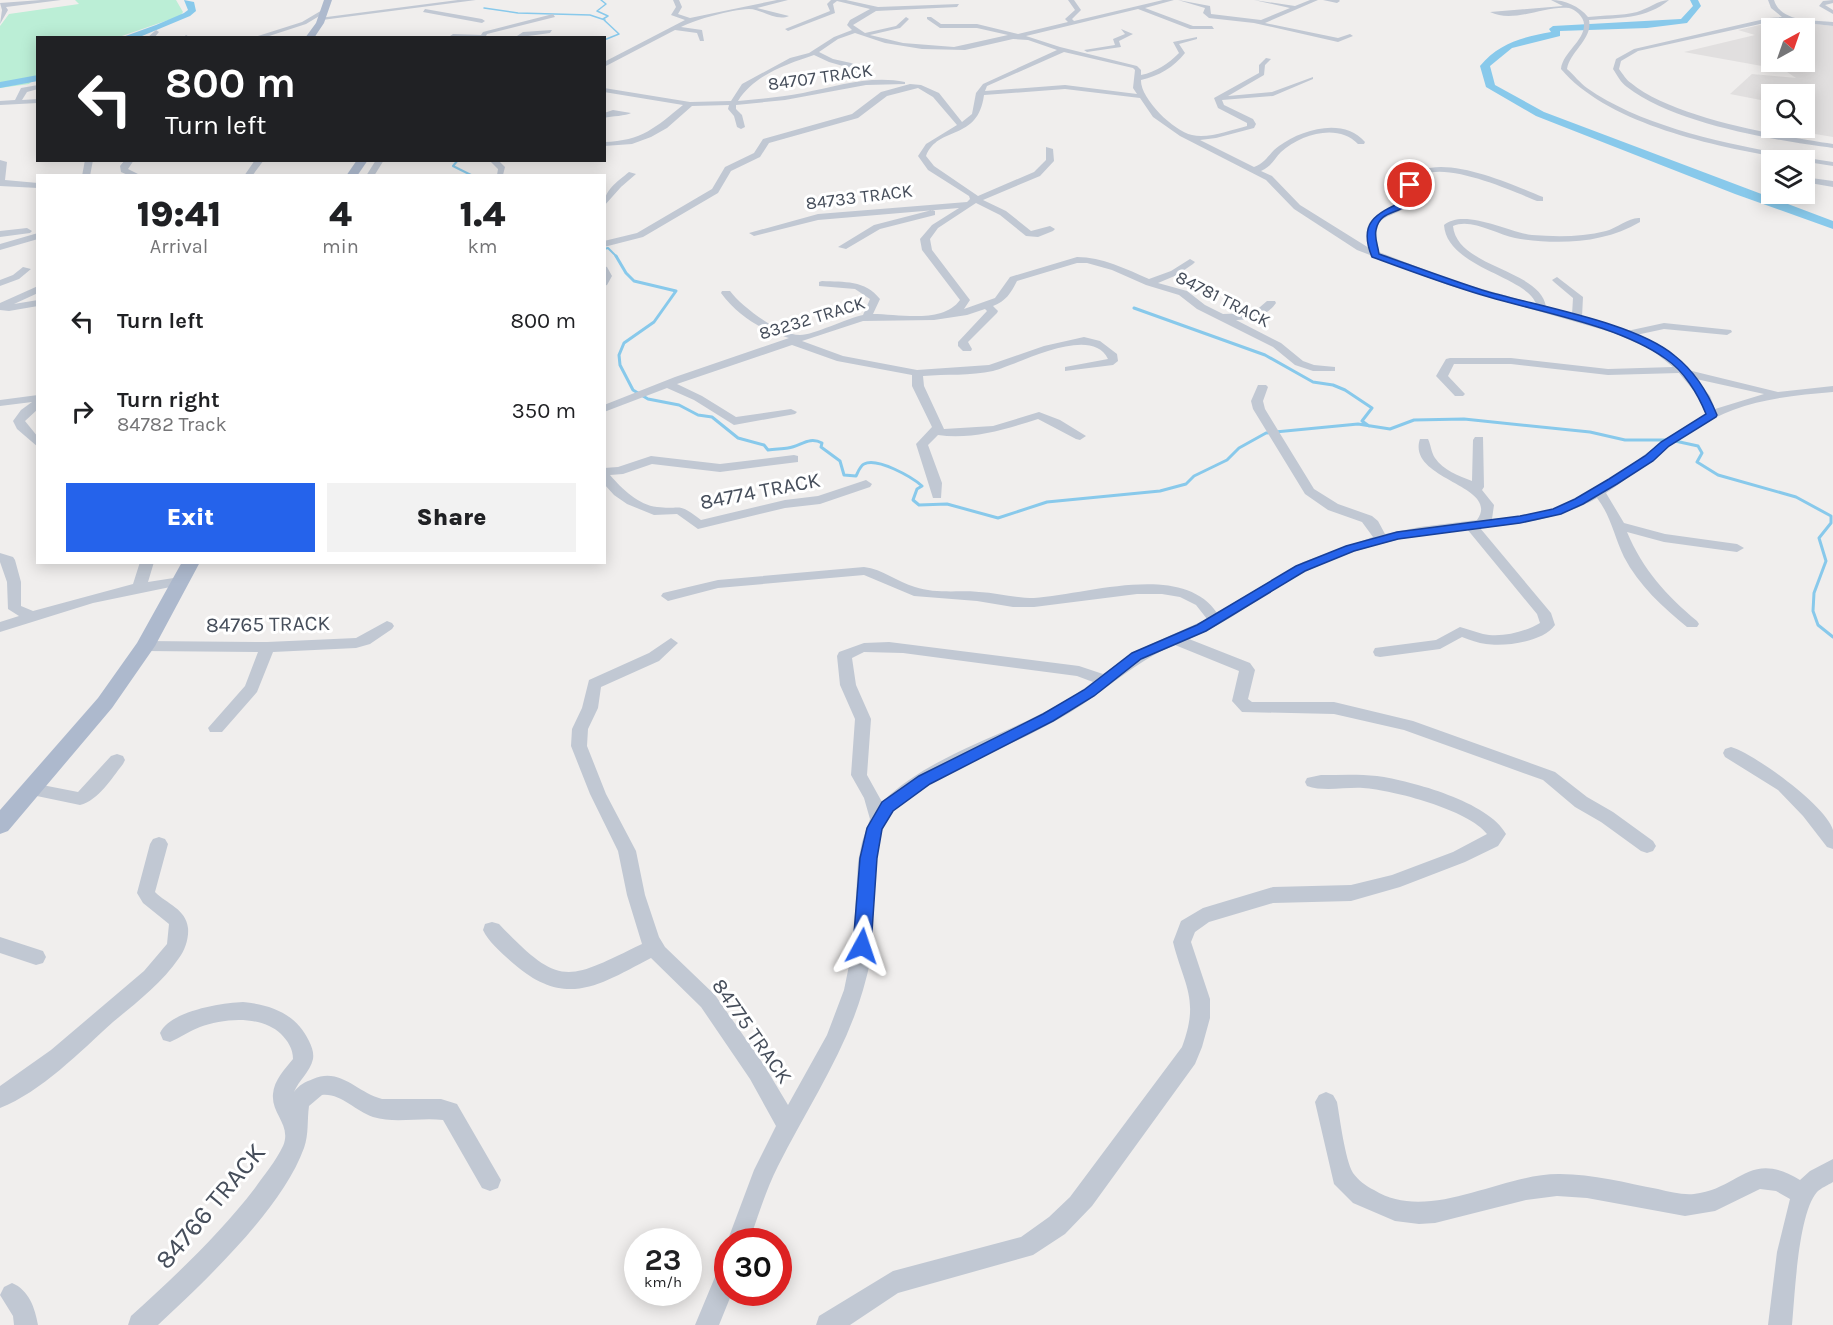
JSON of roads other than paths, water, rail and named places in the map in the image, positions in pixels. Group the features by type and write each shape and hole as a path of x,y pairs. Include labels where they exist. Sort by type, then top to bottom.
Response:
{"main road":[{"path":"310,36 323,15 328,0"},
{"path":"0,825 105,703 145,646 190,564"}],"street":[{"path":"1,20 1,7 58,0"},
{"path":"262,36 304,23 313,16 473,0"},
{"path":"676,0 679,6 674,15 690,20"},
{"path":"606,64 690,20 754,4 785,0"},
{"path":"789,29 813,22 833,12 830,4 837,0 876,9 957,5"},
{"path":"1071,0 1078,10 1068,19 1072,22"},
{"path":"876,9 851,22 851,27 858,33 893,42 950,49 967,48 1072,22 1180,0 1208,7 1203,15 1254,22 1338,40 1350,36"},
{"path":"1257,0 1293,7"},
{"path":"1254,22 1267,21 1293,7 1315,0"},
{"path":"1326,0 1337,1"},
{"path":"1554,0 1584,14 1587,22 1580,42 1567,54 1564,69 1589,93 1621,110 1665,126 1761,153"},
{"path":"1587,22 1636,14 1654,8 1666,0"},
{"path":"1771,0 1773,7 1787,18"},
{"path":"1833,1 1825,2 1822,6 1833,12"},
{"path":"754,4 765,13 786,16"},
{"path":"407,7 482,21"},
{"path":"1493,12 1506,14 1570,7"},
{"path":"1140,8 1194,28 1212,28"},
{"path":"483,36 485,33 552,16"},
{"path":"741,127 738,115 732,109 744,85 841,36 898,27 906,18"},
{"path":"929,18 940,26 977,26 1063,50 1132,65 1138,70 1137,88 1156,116 1190,138 1272,181 1291,201 1311,217 1375,255 1451,283 1627,334 1664,352 1704,396 1712,415"},
{"path":"1172,20 1186,18"},
{"path":"1761,21 1642,48 1618,60 1617,72 1622,81 1634,90 1681,111 1744,128 1833,146"},
{"path":"1815,22 1833,24"},
{"path":"671,30 700,31 702,40"},
{"path":"1075,52 1119,46 1115,40 1130,34 1123,30"},
{"path":"518,36 550,31"},
{"path":"152,36 156,32"},
{"path":"1138,78 1150,76 1182,53 1175,43 1195,38"},
{"path":"1050,229 1038,234 1029,234 1003,213 974,200 972,194 931,168 923,158 923,151 927,145 961,126 978,112 980,93 988,83 1063,50"},
{"path":"812,52 824,56 831,62 866,71 856,72"},
{"path":"1218,98 1262,74 1262,65 1268,59"},
{"path":"1218,98 1268,95 1311,78"},
{"name":"84707 TRACK","path":"606,90 690,104 733,103 887,82 925,89 936,95 961,126"},
{"path":"606,244 640,235 715,191 728,169 757,154 766,141 855,116 878,98 896,89 911,86"},
{"path":"980,93 1030,87 1066,86 1143,96"},
{"path":"18,101 24,90 36,87"},
{"path":"1190,138 1216,136 1250,128 1252,124 1250,121 1221,106 1218,98"},
{"path":"0,103 36,100"},
{"path":"606,144 624,144 654,134 690,104"},
{"path":"606,115 614,112 627,113"},
{"path":"1254,170 1266,167 1281,148 1315,131 1347,132 1357,135 1361,142"},
{"path":"952,313 961,308 965,300 927,250 925,239 936,225 974,200 1041,172 1050,161 1049,149"},
{"path":"3,162 0,182 36,186"},
{"path":"128,162 124,170 133,174"},
{"path":"249,174 258,162"},
{"path":"495,162 502,169 500,173"},
{"path":"1815,162 1833,164"},
{"path":"1375,255 1371,232 1374,222 1383,214 1407,203 1411,181 1423,171 1446,170 1484,178 1540,199"},
{"path":"606,201 618,184 632,174"},
{"path":"1815,181 1833,184"},
{"name":"84733 TRACK","path":"754,233 818,217 958,204 974,200"},
{"path":"843,247 866,231 958,204"},
{"path":"1541,310 1539,299 1534,293 1492,270 1461,247 1449,234 1448,225 1454,222 1469,222 1514,235 1560,238 1599,236 1628,226 1637,220"},
{"path":"0,234 36,230"},
{"path":"0,247 36,237"},
{"name":"84781 TRACK","path":"987,305 1002,298 1010,283 1017,277 1040,268 1080,259 1095,261 1149,284 1183,293 1195,304 1277,345 1299,363 1317,369 1331,369"},
{"path":"1149,284 1174,273 1190,262"},
{"path":"0,283 16,277 26,269"},
{"path":"1557,280 1578,297 1577,320"},
{"path":"822,284 853,285 869,292 875,299 868,316"},
{"path":"0,308 36,290"},
{"path":"726,293 734,304 766,325 795,340 841,359 917,373 990,368 1048,348 1084,340 1096,343 1113,356 1113,362 1069,369"},
{"path":"0,308 36,303"},
{"path":"1218,316 1260,315 1266,312 1271,303"},
{"path":"967,349 963,346 963,342 993,311 987,305"},
{"name":"83232 TRACK","path":"606,409 668,384 868,316 918,318 967,312 987,305"},
{"path":"1627,334 1664,326 1727,332"},
{"path":"1459,394 1442,376 1450,361 1510,361 1608,372 1684,372 1779,395"},
{"path":"917,373 918,386 932,412 937,429"},
{"path":"668,384 734,421 791,412"},
{"path":"1262,387 1257,401 1259,409 1309,491 1333,507 1367,519 1373,524 1381,539"},
{"path":"743,1228 753,1196 788,1126 829,1053 852,995 861,961 871,841 879,820 897,798 924,780 1028,729 1105,681 1137,656 1215,620 1301,569 1332,555 1381,539 1476,524 1520,520 1557,512 1598,491 1712,415 1736,405 1779,395 1833,389"},
{"path":"0,403 36,398"},
{"path":"36,404 25,412 19,421 21,427 36,442"},
{"path":"937,429 949,433 994,429 1039,416 1056,422 1080,436"},
{"path":"937,429 922,444 938,495"},
{"path":"1478,487 1479,440"},
{"path":"1424,442 1427,457 1434,466 1452,478 1478,487"},
{"name":"84774 TRACK","path":"606,474 651,460 720,468 794,459"},
{"name":"84774 TRACK","path":"606,477 618,492 632,501 654,511 680,510 698,525 785,504 820,500 866,484"},
{"path":"1476,524 1488,514 1488,505 1473,488 1478,487"},
{"path":"1598,491 1610,505 1616,525 1634,561 1647,580 1692,624"},
{"path":"1380,652 1440,644 1460,632 1484,639 1500,640 1539,631 1548,625 1544,613 1476,524"},
{"path":"1616,525 1664,538 1737,548"},
{"path":"0,557 8,560 12,571 15,609 32,616"},
{"path":"140,586 146,564"},
{"path":"668,596 718,584 872,572 914,592 1014,602 1061,601 1095,592 1169,591 1187,595 1200,602 1215,620"},
{"path":"0,627 99,595 140,586 180,581"},
{"name":"84765 TRACK","path":"145,646 267,647 356,643 364,641 387,626"},
{"path":"1176,639 1203,652 1245,667 1248,670 1240,701 1248,708 1334,708 1407,725 1549,776 1581,802 1607,817 1647,846"},
{"name":"84775 TRACK","path":"671,644 654,657 594,684 590,708 579,737 582,756 627,851 636,895 654,947 708,1001 757,1072 788,1126"},
{"path":"216,728 252,688 267,647"},
{"path":"879,820 872,797 860,775 859,760 863,719 848,685 844,656 850,652 889,647 1079,671 1105,681"},
{"path":"1731,753 1784,786 1809,811 1833,842"},
{"path":"32,789 80,799 90,792 117,760"},
{"path":"828,1325 892,1283 1025,1247 1042,1238 1084,1198 1188,1057 1195,1040 1202,1012 1201,999 1182,942 1184,933 1193,922 1212,913 1273,895 1351,893 1394,882 1459,857 1492,841 1497,834 1490,824 1471,813 1391,786 1351,780 1313,782"},
{"path":"0,1098 51,1063 153,975 173,953 178,941 177,920 171,913 153,903 146,893 159,844"},
{"path":"492,930 522,959 561,982 582,980 654,947"},
{"path":"0,945 36,957"},
{"path":"170,1033 201,1017 230,1012 261,1013 284,1021 293,1029 302,1046 304,1056 303,1062 283,1090 282,1096 297,1127"},
{"name":"84766 TRACK","path":"140,1325 199,1269 274,1182 295,1143 296,1110 300,1101 312,1089 322,1085 339,1086 363,1102 379,1108 447,1110 454,1113 490,1180"},
{"path":"1326,1102 1342,1176 1348,1186 1357,1194 1402,1212 1436,1211 1543,1186 1598,1188 1684,1205 1701,1204 1759,1178 1768,1177 1781,1181 1803,1195"},
{"path":"1780,1325 1791,1243 1803,1195 1809,1186 1833,1170"},
{"path":"12,1295 24,1311 26,1325"},
{"path":"707,1325 715,1306"}],"waterway":[{"path":"133,36 170,23 192,11 188,0"},
{"path":"601,0 606,4 597,11 608,16 604,20"},
{"path":"1694,0 1697,6 1684,21 1553,29 1557,34 1517,42 1501,51 1485,66 1491,87 1540,114 1833,225"},
{"path":"484,8 518,13 590,15 604,20"},
{"path":"604,20 619,34 606,39"},
{"path":"0,85 36,78"},
{"path":"456,162 453,166 469,174"},
{"path":"606,248 616,256"},
{"path":"616,256 626,273 634,281 676,291 654,322 624,343 619,355 620,365 633,390 648,399 679,405 698,415 712,417 738,438 764,445 768,450 793,447 809,441 822,443 821,447 840,461 844,475 856,476 863,465 870,463 894,469 922,486 917,489 913,500 919,505 947,504 998,518 1047,502 1160,491 1186,484 1194,476 1227,460 1239,448 1266,433 1358,424 1368,426"},
{"path":"1134,308 1265,355 1313,382 1333,385 1345,390 1372,408 1362,421 1368,426"},
{"path":"1368,426 1390,429 1414,420 1464,419 1590,432 1625,440 1668,440"},
{"path":"1675,441 1698,446 1702,453 1697,462 1718,475 1796,497 1831,516 1831,523 1819,538 1826,561 1814,593 1813,611 1818,625 1833,637"}]}
